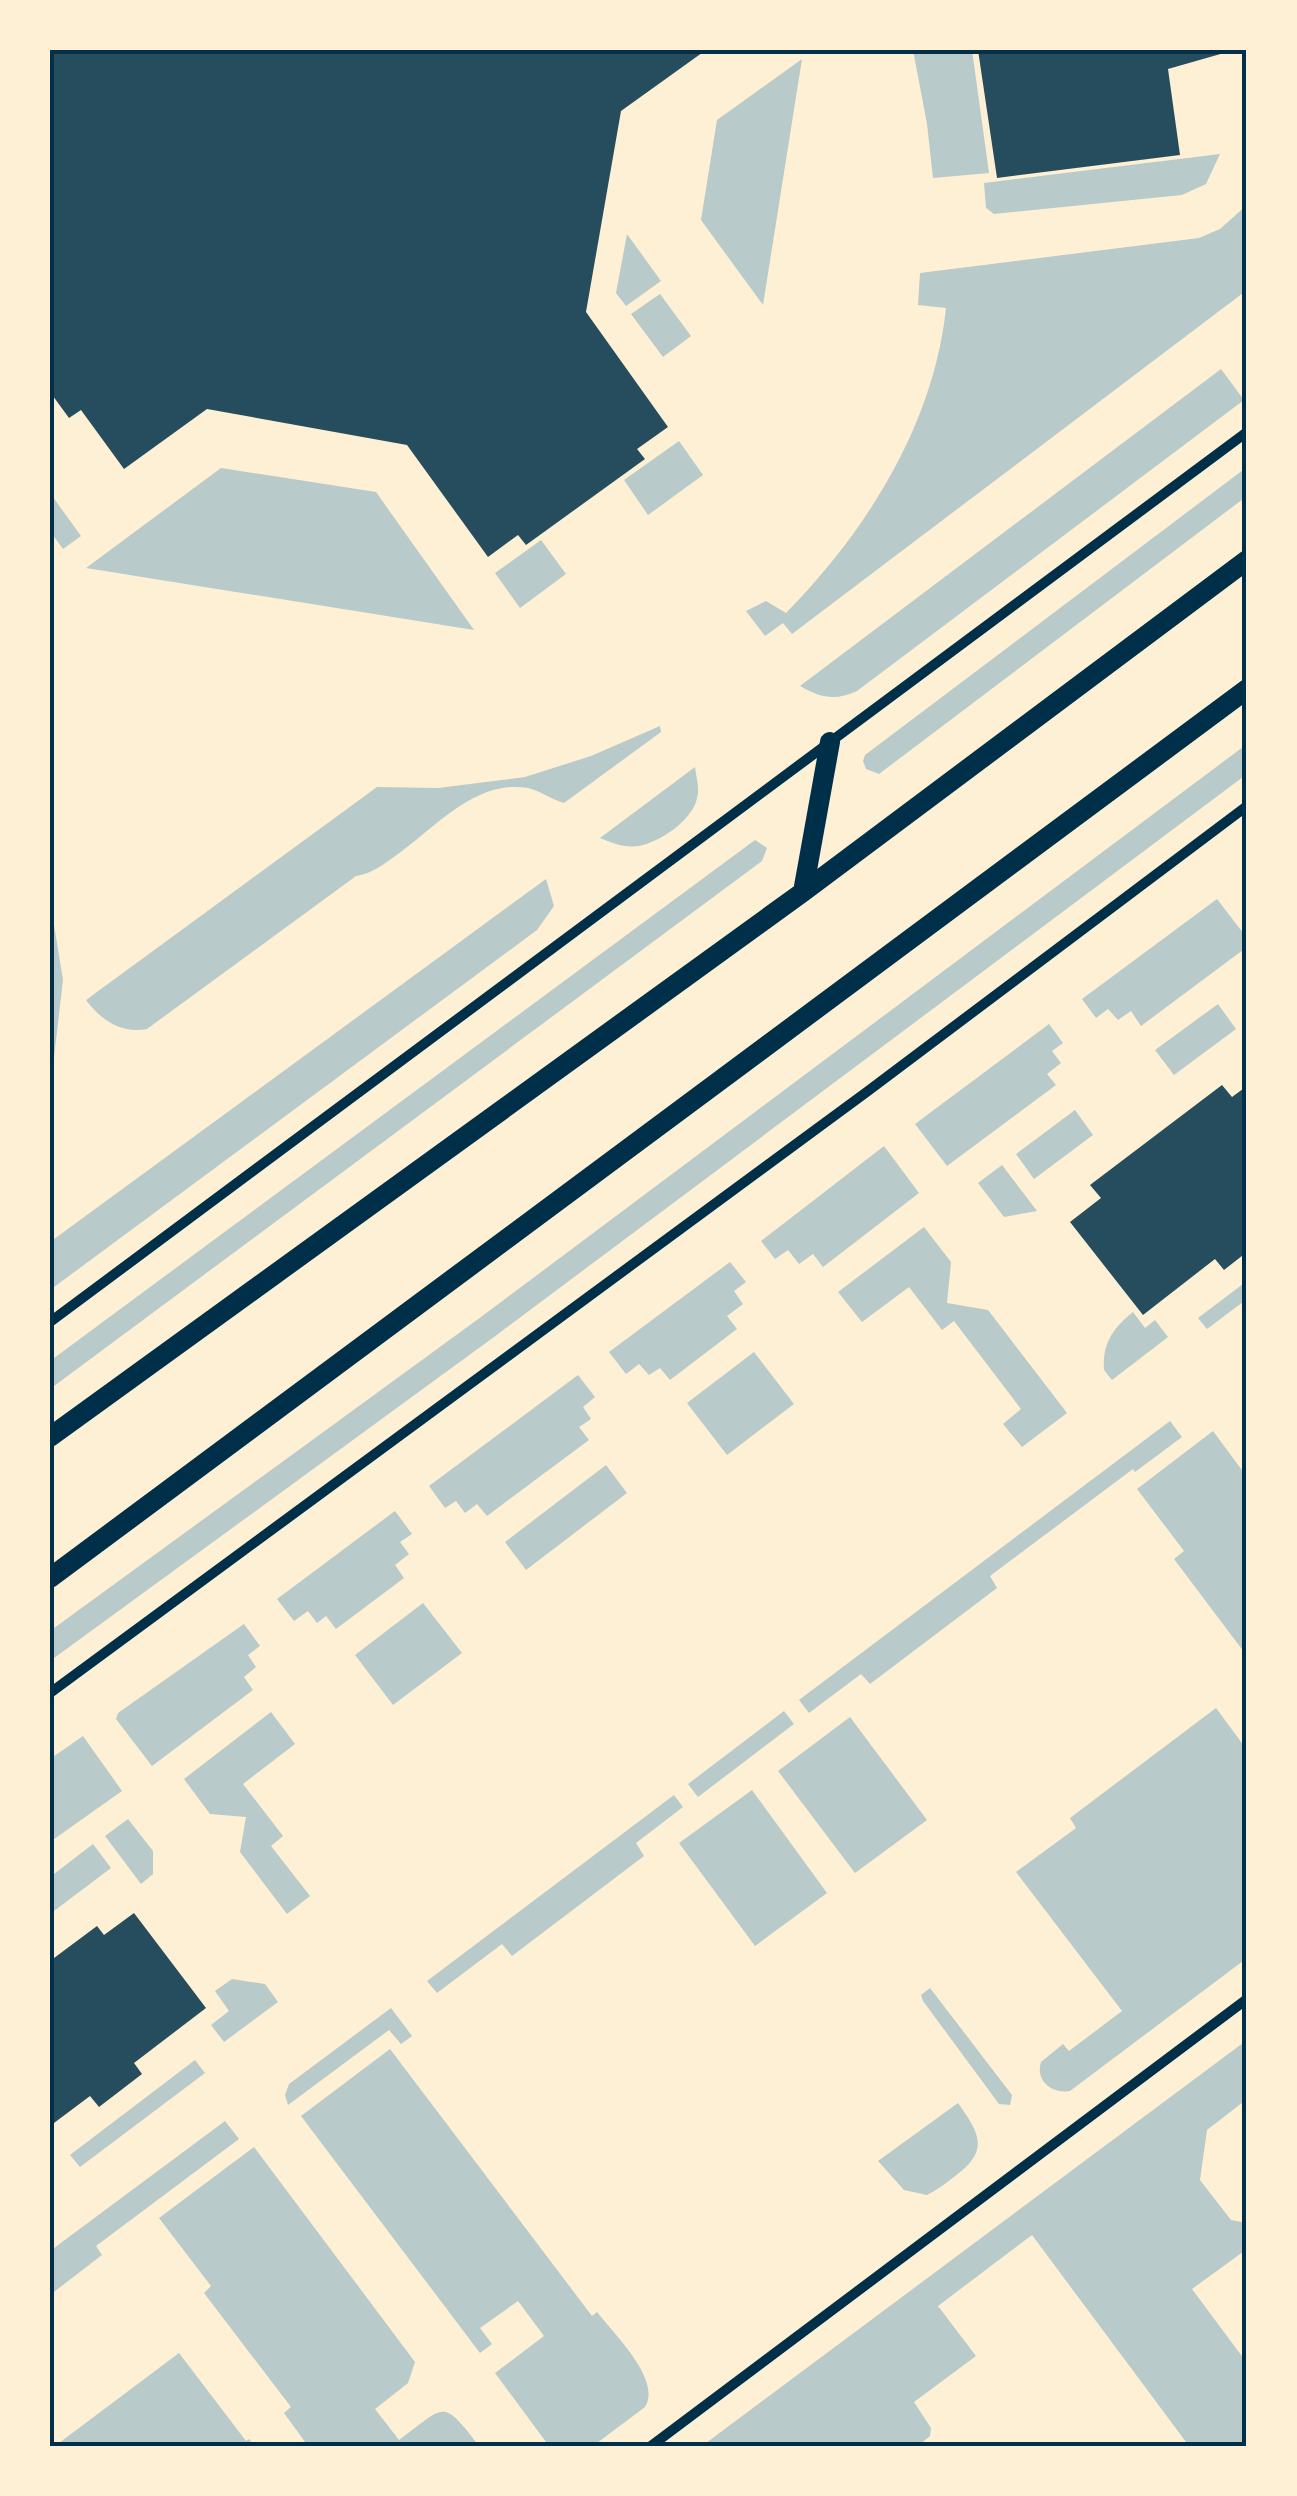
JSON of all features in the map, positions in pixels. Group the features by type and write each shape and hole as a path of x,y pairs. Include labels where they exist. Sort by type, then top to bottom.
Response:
{"main road":[{"path":"50,1437 804,892 1247,560"},
{"path":"50,1578 1247,689"},
{"path":"804,892 830,742"}],"street":[{"path":"50,1322 1247,432"},
{"path":"50,1694 852,1103 1247,806"},
{"path":"651,2446 1247,1999"}],"shaded area":[{"path":"913,50 972,50 989,173 933,178"},
{"path":"802,59 763,305 701,220 717,120"},
{"path":"1220,154 1206,184 1182,195 994,214 986,208 984,183"},
{"path":"1247,205 1247,290 792,634 783,623 765,636 746,611 766,601 786,613 869,511 911,434 939,351 946,308 918,305 920,273 1199,238 1220,229"},
{"path":"627,234 661,281 626,306 616,293"},
{"path":"660,294 691,336 663,357 631,314"},
{"path":"1221,369 1244,400 857,691 828,697 800,686"},
{"path":"679,441 703,475 648,515 624,480"},
{"path":"1247,467 1247,496 879,774 866,769 865,755"},
{"path":"221,468 376,492 474,630 86,568"},
{"path":"50,493 81,536 63,549 50,531"},
{"path":"541,540 566,574 520,608 495,573"},
{"path":"660,726 661,732 564,803 528,788 509,787 474,798 383,864 356,876 147,1029 112,1024 86,1000 377,787 438,788 525,777 591,756"},
{"path":"1247,744 1247,774 494,1337 50,1661 50,1631 481,1317"},
{"path":"695,767 697,798 689,814 674,829 638,846 623,846 600,838"},
{"path":"755,840 767,848 762,861 50,1389 50,1361"},
{"path":"546,879 554,906 537,930 50,1290 50,1242"},
{"path":"1217,899 1247,938 1247,947 1141,1026 1131,1011 1118,1020 1108,1009 1096,1018 1082,999"},
{"path":"50,900 63,980 50,1092"},
{"path":"1218,1004 1236,1029 1174,1075 1155,1050"},
{"path":"1049,1024 1063,1043 1052,1051 1061,1063 1047,1074 1056,1085 947,1166 915,1124"},
{"path":"1075,1110 1093,1135 1034,1179 1016,1154"},
{"path":"884,1146 919,1193 823,1267 813,1254 799,1264 788,1250 775,1259 761,1241"},
{"path":"1002,1165 1037,1211 1004,1217 978,1183"},
{"path":"924,1227 951,1262 947,1303 988,1310 1067,1413 1022,1447 1003,1424 1021,1409 954,1321 942,1330 909,1287 862,1322 838,1292"},
{"path":"730,1262 746,1282 734,1291 743,1304 727,1316 737,1329 670,1380 660,1368 649,1375 639,1364 626,1374 609,1352"},
{"path":"1247,1281 1247,1299 1207,1329 1198,1318"},
{"path":"1133,1312 1145,1328 1155,1320 1168,1337 1112,1380 1104,1370 1107,1344"},
{"path":"754,1352 794,1404 727,1455 687,1403"},
{"path":"578,1375 595,1397 583,1407 591,1419 579,1427 589,1440 487,1516 477,1504 465,1513 456,1501 445,1508 429,1486"},
{"path":"1170,1421 1182,1437 990,1576 997,1588 870,1684 861,1674 809,1713 799,1700"},
{"path":"1213,1431 1247,1477 1247,1656 1174,1559 1184,1551 1137,1489"},
{"path":"606,1465 627,1493 526,1570 505,1542"},
{"path":"395,1511 412,1534 400,1542 409,1554 395,1565 404,1578 336,1629 326,1616 317,1623 308,1611 294,1621 277,1599"},
{"path":"423,1603 462,1653 393,1705 355,1655"},
{"path":"244,1624 260,1646 248,1655 256,1667 244,1677 253,1690 152,1766 116,1719 118,1713"},
{"path":"1216,1708 1247,1750 1247,1958 1070,2091 1051,2088 1040,2075 1041,2062 1063,2044 1069,2051 1122,2011 1016,1872 1076,1828 1070,1818"},
{"path":"784,1711 794,1724 698,1797 688,1784"},
{"path":"271,1712 295,1744 243,1784 283,1836 271,1846 310,1896 287,1914 240,1852 246,1817 210,1814 184,1779"},
{"path":"850,1717 927,1820 855,1873 778,1771"},
{"path":"83,1736 122,1791 50,1842 50,1759"},
{"path":"752,1790 827,1893 755,1946 679,1843"},
{"path":"674,1795 683,1807 636,1843 644,1856 512,1956 502,1944 437,1993 427,1981"},
{"path":"128,1819 153,1851 153,1874 141,1884 105,1836"},
{"path":"93,1844 111,1868 50,1914 50,1877"},
{"path":"232,1979 265,1984 278,2002 224,2042 211,2025 229,2011 215,1991"},
{"path":"930,1988 1012,2095 1010,2105 999,2104 923,2001 921,1995"},
{"path":"391,2008 412,2036 401,2044 389,2030 288,2105 285,2095 289,2084"},
{"path":"1247,2040 1247,2099 1207,2130 1200,2180 1231,2220 1247,2223 1247,2249 1192,2289 1247,2363 1247,2446 1189,2446 1032,2235 938,2306 976,2356 914,2402 931,2428 930,2436 918,2446 702,2446"},
{"path":"390,2049 592,2316 597,2312 642,2371 649,2396 645,2407 593,2446 549,2446 495,2373 544,2336 518,2301 480,2328 492,2344 480,2353 301,2116"},
{"path":"195,2060 205,2073 80,2167 70,2155"},
{"path":"958,2103 976,2133 978,2142 973,2159 927,2195 904,2190 878,2161"},
{"path":"225,2121 239,2139 96,2246 102,2255 50,2295 50,2251"},
{"path":"254,2147 415,2362 408,2383 375,2409 399,2440 442,2412 457,2419 479,2446 308,2446 284,2413 291,2407 204,2293 211,2286 159,2218"},
{"path":"179,2353 246,2441 249,2439 254,2446 55,2446"}],"building":[{"path":"50,50 706,50 621,111 586,312 668,427 637,449 645,459 526,545 518,535 488,557 407,445 207,409 124,469 81,410 69,418 50,392"},
{"path":"978,50 1231,51 1168,69 1180,155 997,178"},
{"path":"1222,1085 1232,1097 1247,1086 1247,1252 1224,1270 1215,1259 1143,1315 1070,1222 1101,1198 1090,1185"},
{"path":"134,1913 206,2008 134,2063 142,2074 99,2107 90,2096 50,2126 50,1961 97,1926 104,1935"}]}
